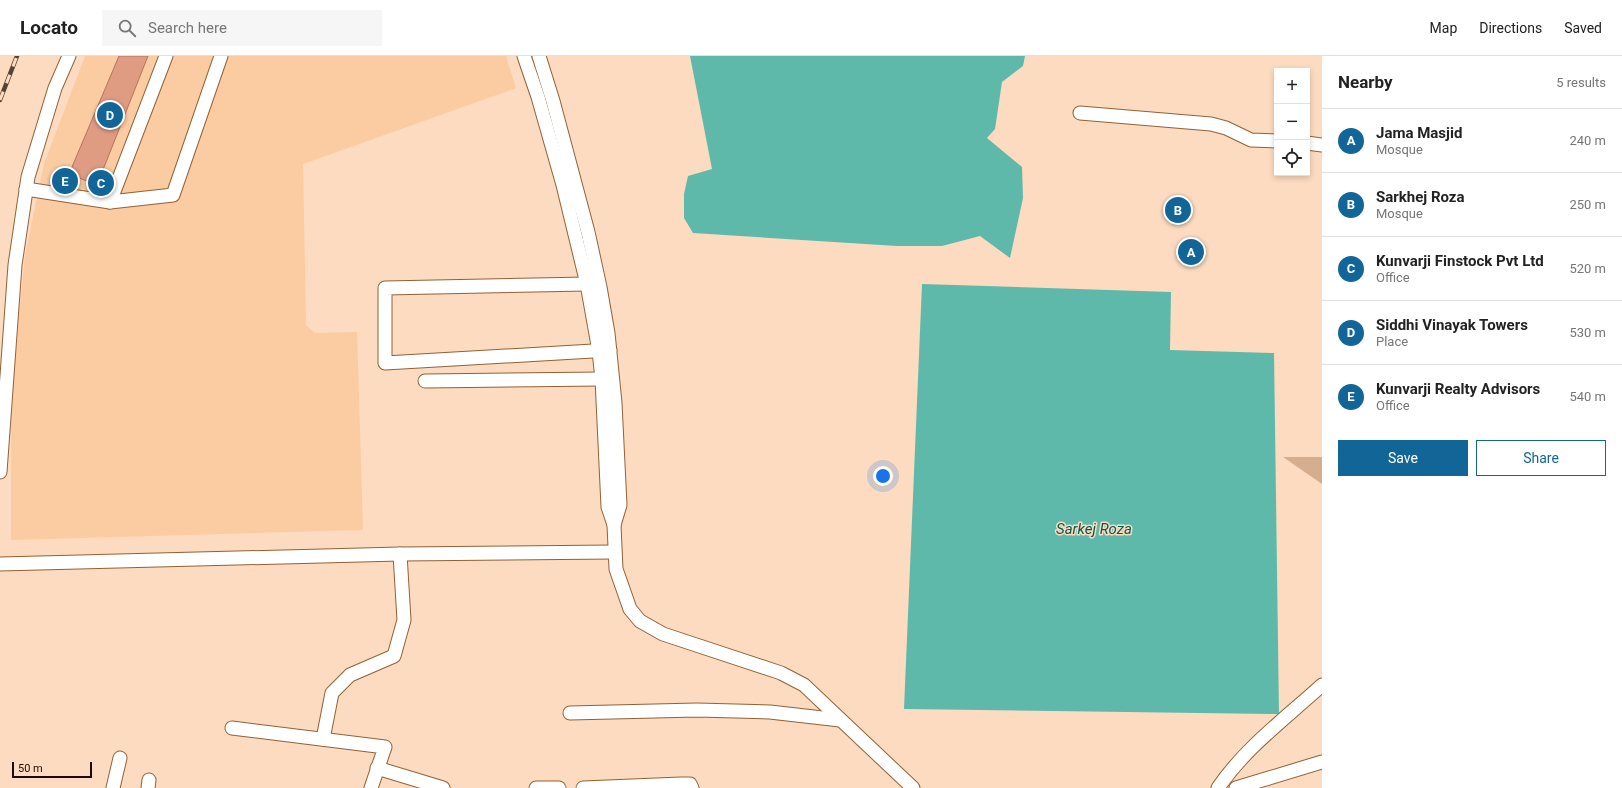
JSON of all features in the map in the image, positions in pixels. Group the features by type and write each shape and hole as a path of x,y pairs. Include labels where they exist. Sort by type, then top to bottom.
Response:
{"street":[{"path":"0,472 15,264 26,189 28,177 56,88 69,56"},
{"path":"110,202 166,56"},
{"path":"26,189 110,202 173,195 221,56"},
{"path":"525,56 600,288 611,447 608,508 614,525 614,552 622,590 630,609 640,621 654,630 682,642 781,673 804,685 913,788"},
{"path":"539,56 551,94 579,226 586,284 605,351 602,380 611,447"},
{"path":"538,97 551,94"},
{"path":"1080,113 1211,124 1226,128 1251,140 1274,141"},
{"path":"1310,143 1322,145"},
{"path":"586,284 385,288 385,363 605,351"},
{"path":"425,381 602,380"},
{"path":"0,564 400,554 614,552"},
{"path":"323,739 332,693 350,675 394,656 404,620 400,554"},
{"path":"1218,788 1233,768 1251,750 1322,685"},
{"path":"570,713 697,710 770,712 840,720"},
{"path":"232,728 384,747 370,788"},
{"path":"113,788 120,758"},
{"path":"1236,788 1322,762"},
{"path":"377,768 443,788"},
{"path":"583,788 681,784 690,784 692,788"},
{"path":"536,788 559,788"}],"shaded area":[{"path":"85,56 506,56 516,88 303,164 306,325 315,333 357,332 363,530 11,540 11,396 25,255 44,164"},
{"path":"1283,457 1322,457 1322,484"}],"water":[{"path":"690,56 1025,56 1023,66 1002,82 995,129 987,138 1022,167 1023,198 1010,258 980,236 942,246 897,246 693,233 684,218 684,194 688,176 712,169"},
{"name":"Sarkej Roza","path":"922,284 1171,292 1170,350 1274,353 1279,714 904,709"}],"building":[{"path":"119,56 148,56 97,185 69,174"}],"railway":[{"path":"0,100 17,56"}],"place":[{"name":"Siddhi Vinayak Towers","path":"110,115"},
{"name":"Kunvarji Realty Advisors","path":"65,181"},
{"name":"Kunvarji Finstock Pvt Ltd","path":"101,183"},
{"name":"Sarkhej Roza","path":"1178,210"},
{"name":"Jama Masjid","path":"1191,252"}]}
